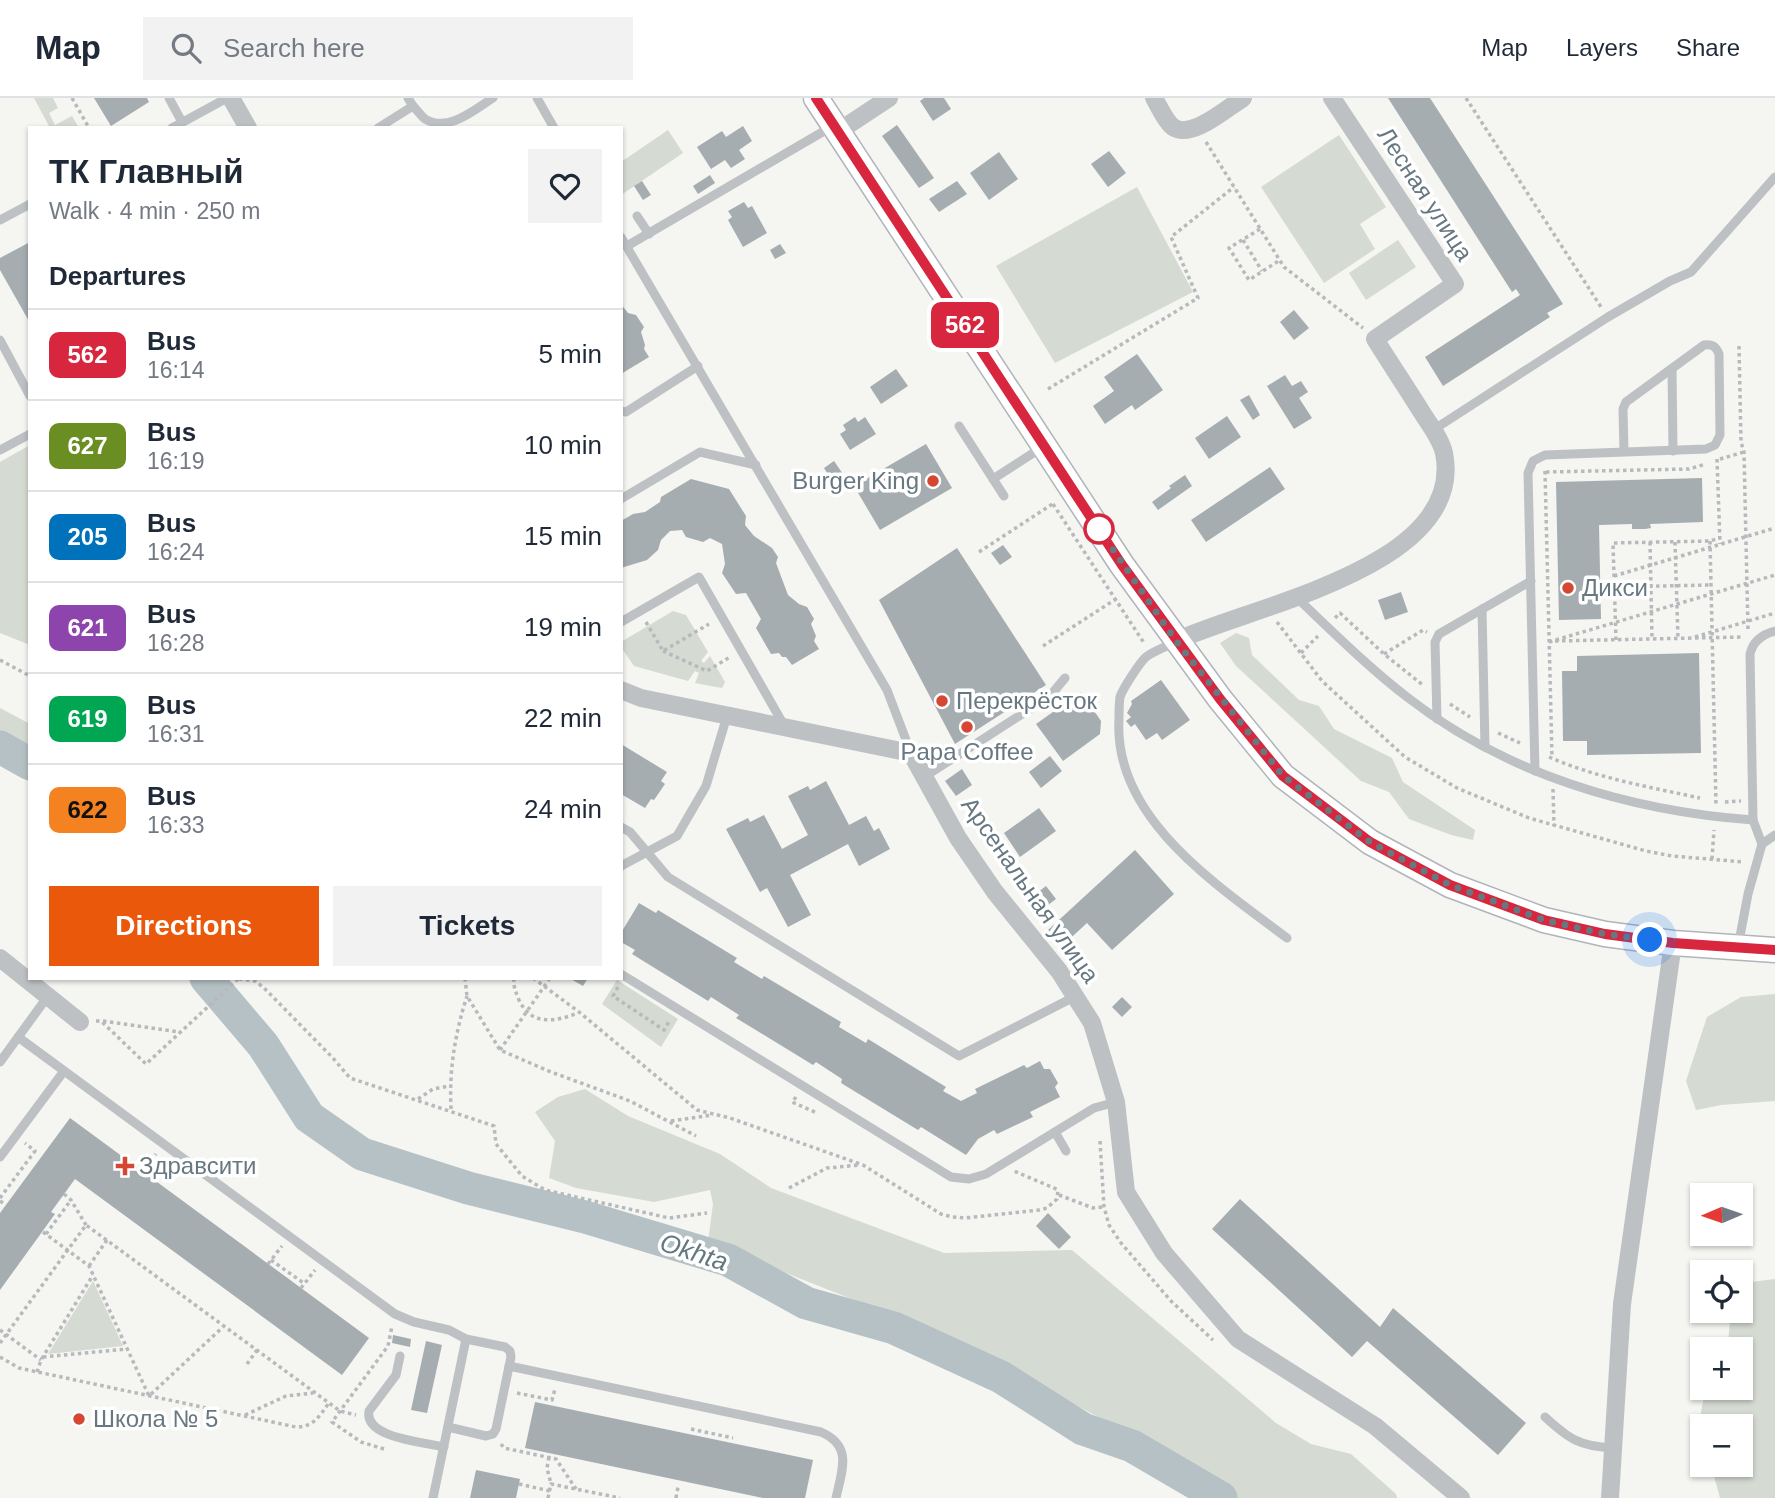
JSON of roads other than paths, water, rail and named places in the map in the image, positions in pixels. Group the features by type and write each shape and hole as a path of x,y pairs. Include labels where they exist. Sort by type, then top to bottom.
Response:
{"main road":[{"path":"816,98 1044,446 1176,641 1283,776 1370,842 1450,885 1544,920 1605,934 1673,943 1775,950"}],"street":[{"path":"229,98 247,126"},
{"path":"837,128 889,98"},
{"path":"1154,98 1172,127 1185,131 1197,128 1243,98"},
{"name":"Лесная улица","path":"1332,98 1455,284 1375,339 1433,430"},
{"path":"1176,641 1337,582 1393,552 1425,525 1442,498 1446,472 1444,451 1433,430"},
{"path":"623,691 641,698 911,753"},
{"name":"Арсенальная улица","path":"911,753 958,838 995,892 1059,971 1093,1023 1115,1102 1126,1192 1164,1252 1238,1339 1375,1426 1461,1498"},
{"path":"1610,1498 1622,1304 1673,943"},
{"path":"0,958 80,1022"}],"lane":[{"path":"169,98 182,122"},
{"path":"175,126 229,98"},
{"path":"382,126 411,102 425,118 441,123 456,121 493,98"},
{"path":"537,98 553,126"},
{"path":"627,246 837,128"},
{"path":"1433,430 1608,317 1691,272 1775,177"},
{"path":"0,220 28,205"},
{"path":"636,216 649,234"},
{"path":"623,240 887,690 911,753"},
{"path":"0,340 28,392"},
{"path":"1535,771 1528,473 1533,461 1545,455 1674,451 1706,449 1715,445 1720,436 1716,348 1711,344 1704,345 1626,402 1623,409 1624,452"},
{"path":"623,411 698,366"},
{"path":"1672,369 1674,451"},
{"path":"959,426 1004,496"},
{"path":"0,450 28,435"},
{"path":"993,479 1044,446"},
{"path":"623,498 701,452 756,465"},
{"path":"623,621 699,577 786,728"},
{"path":"1437,719 1435,642 1439,634 1531,581"},
{"path":"1296,597 1366,662 1437,719 1485,747 1584,790 1634,804 1753,820"},
{"path":"1482,609 1485,747"},
{"path":"1762,844 1753,820 1750,654 1752,646 1775,631"},
{"path":"1176,641 1145,658 1120,695 1118,735 1125,771 1139,800 1163,834 1217,884 1287,938"},
{"path":"924,777 1050,696 1065,678"},
{"path":"623,865 677,836 706,786 727,716"},
{"path":"623,828 630,832 667,877 959,1056 1076,996"},
{"path":"1738,949 1748,894 1762,844 1775,835"},
{"path":"623,975 951,1177 969,1179 986,1174 1094,1108 1115,1102"},
{"path":"0,1062 48,996"},
{"path":"18,1037 395,1314 414,1322 449,1330 466,1339 505,1347 510,1351 493,1434 486,1436 448,1427"},
{"path":"0,1157 64,1071"},
{"path":"1055,1132 1066,1152"},
{"path":"433,1498 466,1339"},
{"path":"400,1356 396,1375 369,1411 371,1425 389,1435 444,1447"},
{"path":"509,1366 821,1432 835,1438 842,1450 843,1464 836,1498"},
{"path":"1545,1417 1569,1438 1596,1447 1612,1448"}],"waterway":[{"name":"Okhta","path":"0,747 28,763"},
{"name":"Okhta","path":"208,980 263,1045 309,1117 362,1154 468,1188 585,1217 728,1260 806,1303 894,1328 1001,1377 1083,1429 1132,1446 1221,1498"}],"place":[{"name":"Burger King","path":"933,481"},
{"name":"Дикси","path":"1568,588"},
{"name":"Перекрёсток","path":"942,701"},
{"name":"Papa Coffee","path":"967,727"},
{"name":"Здравсити","path":"125,1166"},
{"name":"Школа № 5","path":"79,1419"}]}
